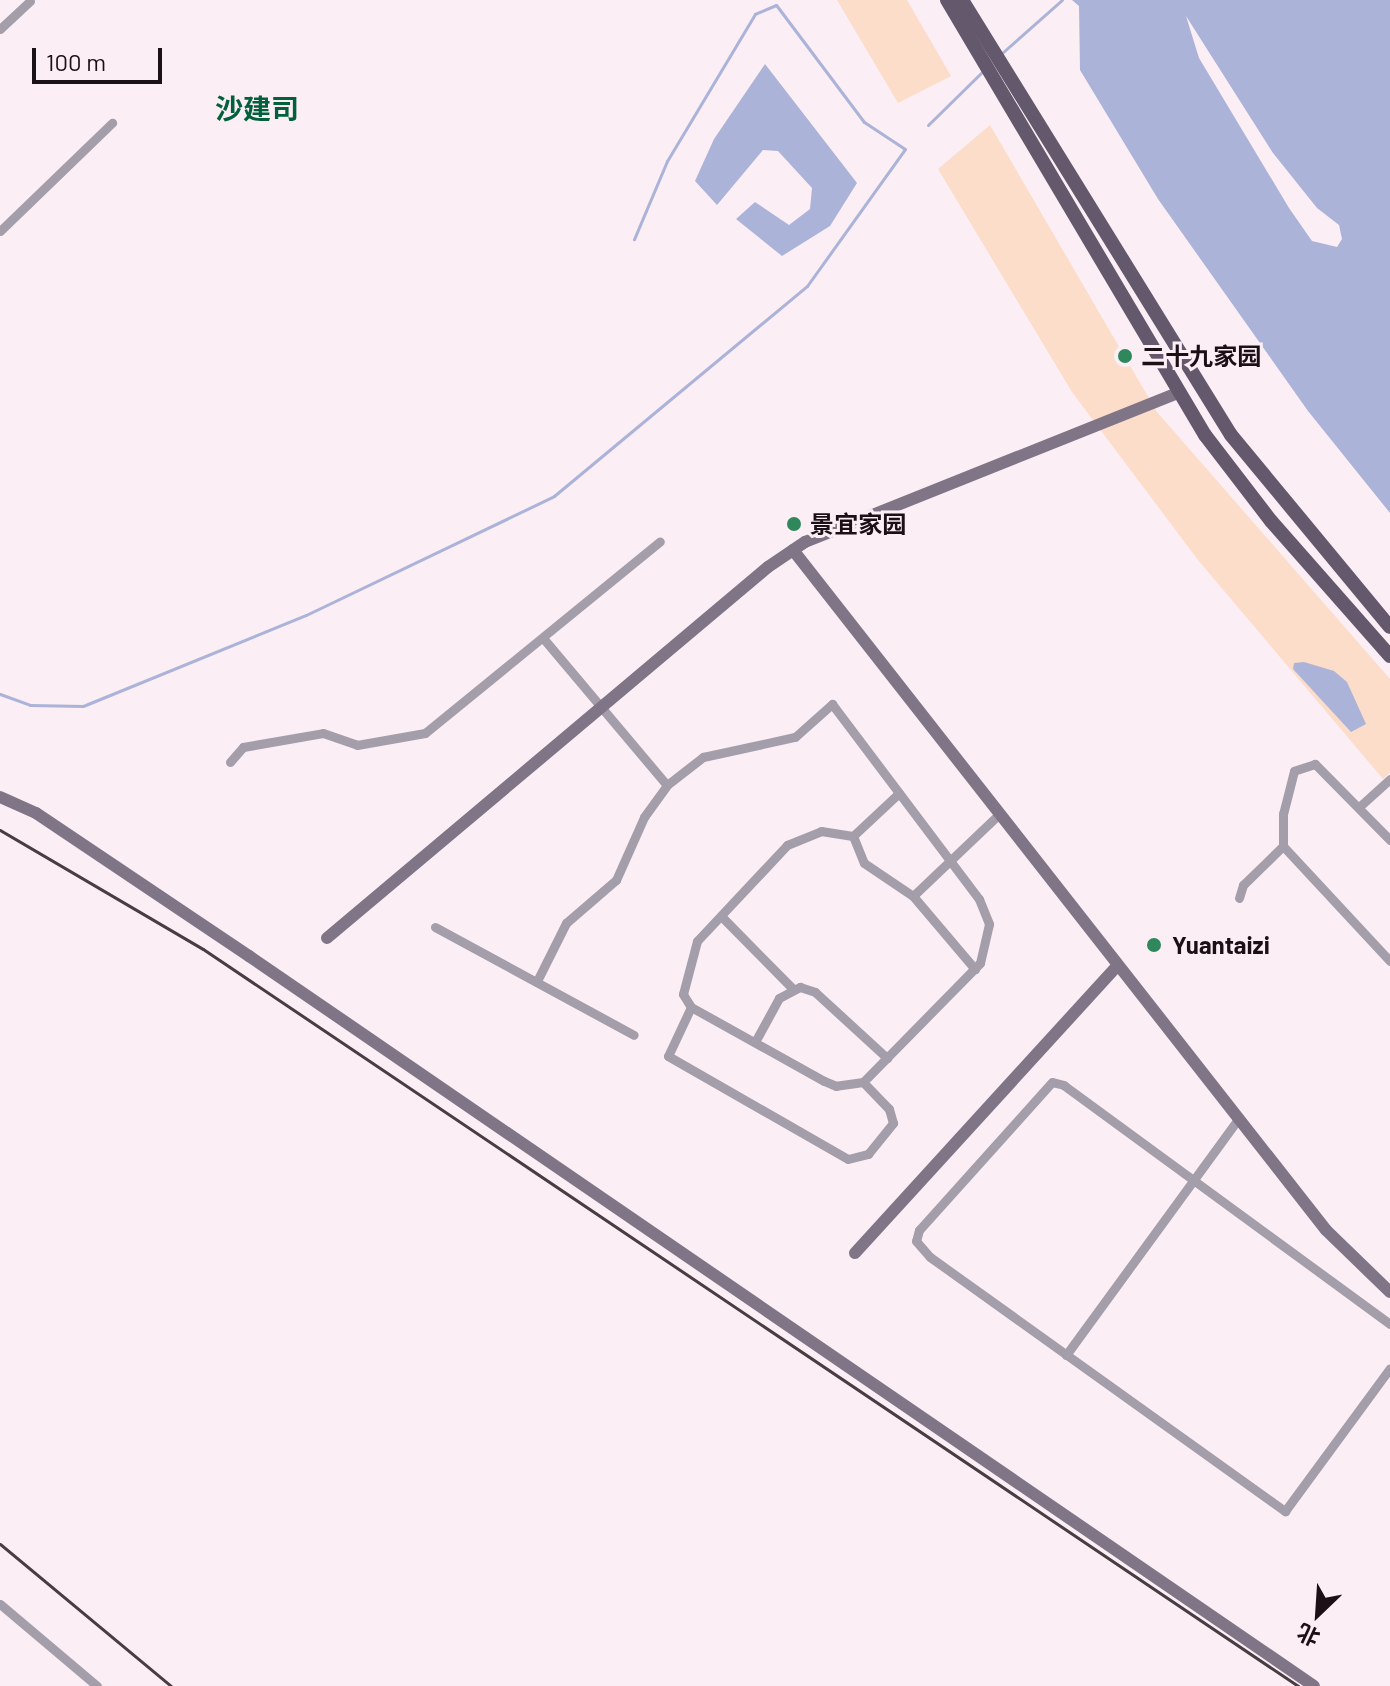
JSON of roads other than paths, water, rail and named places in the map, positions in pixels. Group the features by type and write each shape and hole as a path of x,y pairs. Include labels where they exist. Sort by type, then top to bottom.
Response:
{"main road":[{"path":"947,0 983,48"},
{"path":"962,0 997,74 1177,393 1271,521 1390,656"},
{"path":"997,74 1231,435 1390,627"}],"street":[{"path":"0,29 30,1"},
{"path":"0,231 112,123"},
{"path":"327,938 793,550 1177,393"},
{"path":"230,762 243,747 312,735 357,745 425,733 660,541"},
{"path":"793,550 1326,1230 1390,1292"},
{"path":"543,638 667,785"},
{"path":"537,981 566,923 616,880 644,817 667,785 703,757 795,737 832,704 979,899 989,924 985,949 975,969 863,1082 836,1086 691,1007 683,994 687,966 697,941 723,918 787,845 821,831 853,836"},
{"path":"1390,840 1315,764 1294,771 1283,814 1283,846 1390,961"},
{"path":"1359,807 1390,779"},
{"path":"853,836 899,793"},
{"path":"0,797 36,813 249,956 1314,1686"},
{"path":"913,896 999,814"},
{"path":"853,836 873,873 913,896 975,969"},
{"path":"1239,898 1243,885 1283,846"},
{"path":"723,918 792,988 815,992 887,1058"},
{"path":"435,927 518,975 537,981 634,1035"},
{"path":"855,1253 1117,966"},
{"path":"755,1042 779,998 792,988"},
{"path":"691,1007 668,1056 848,1159 868,1154 893,1123 889,1109 863,1082"},
{"path":"1390,1324 1064,1085 1052,1082 919,1230 916,1241 930,1257 1285,1511 1390,1368"},
{"path":"1066,1355 1238,1119"},
{"path":"0,1604 97,1686"}],"water":[{"path":"1072,0 1390,0 1390,513 1308,411 1158,199 1080,70 1079,6","holes":["1186,16 1273,153 1317,208 1339,225 1342,239 1337,247 1312,241 1289,208 1199,58"]},
{"path":"765,64 857,183 830,226 782,256 736,219 755,202 789,225 810,209 812,188 778,151 763,150 717,205 695,181 714,139"},
{"path":"1304,662 1334,671 1347,682 1366,724 1351,732 1293,669 1294,663"}],"waterway":[{"path":"1002,53 1062,0"},
{"path":"0,694 30,705 83,706 306,615 554,496 807,286 905,149 864,122 776,5 755,14 667,161 634,239"},
{"path":"928,125 982,72"}],"railway":[{"path":"0,830 203,949 1298,1686"},
{"path":"0,1544 171,1686"}],"place":[{"name":"二十九家园","path":"1125,356"},
{"name":"景宜家园","path":"794,524"},
{"name":"Yuantaizi","path":"1154,945"}],"district":[{"name":"沙建司","path":"257,108"}]}
